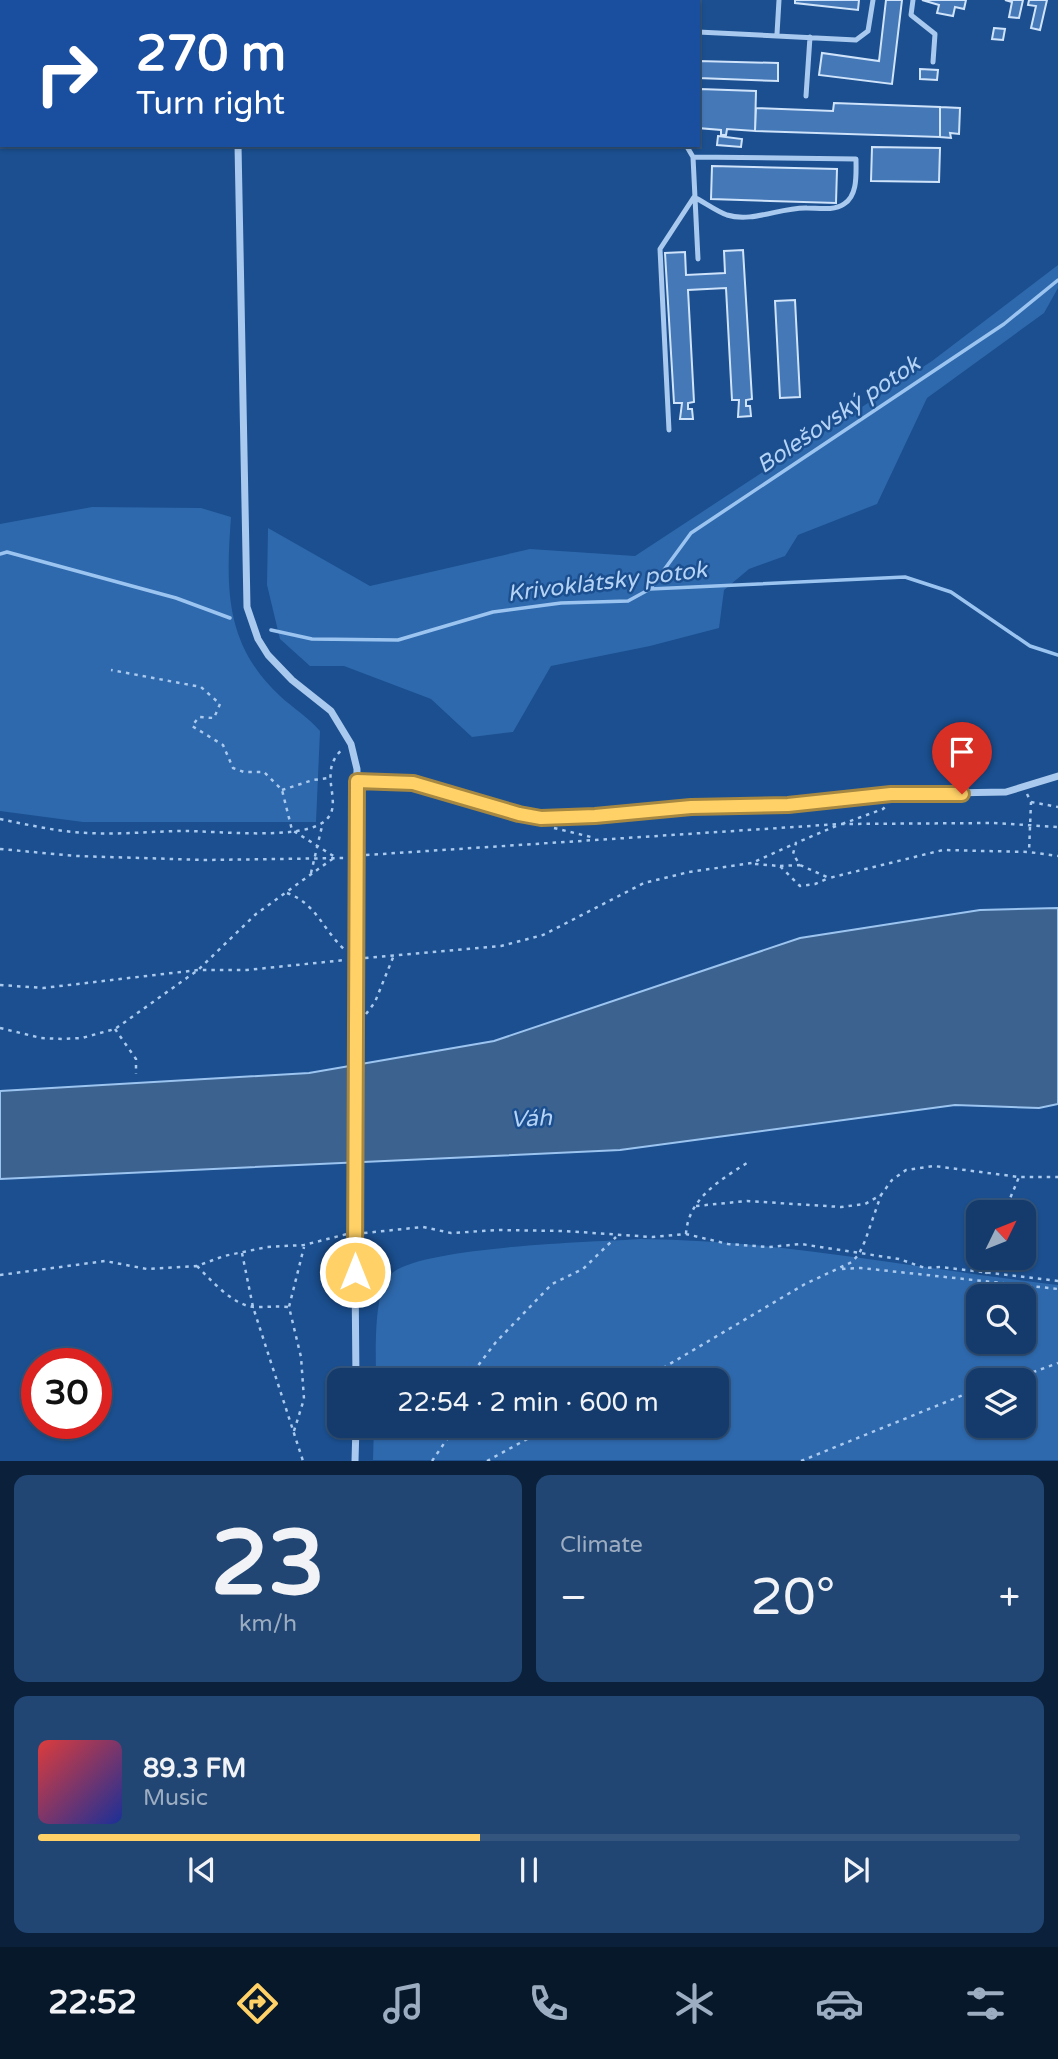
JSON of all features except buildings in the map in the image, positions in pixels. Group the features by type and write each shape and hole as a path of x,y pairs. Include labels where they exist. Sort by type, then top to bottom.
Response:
{"street":[{"path":"238,147 247,607 252,625 268,655 292,680 331,711 351,744 357,781 356,1368"},
{"path":"357,781 413,783 541,818 691,807 788,805 891,794 1006,792 1058,776"},
{"path":"355,1461 356,1438"}],"lane":[{"path":"776,34 779,0"},
{"path":"700,32 856,40 868,31 873,0"},
{"path":"913,0 911,15 935,34 933,62"},
{"path":"806,96 810,37"},
{"path":"687,147 693,157 698,260"},
{"path":"693,157 856,159 855,183 850,198 842,206 829,209 792,207 764,215 729,216 694,197"},
{"path":"669,430 660,249 694,197"}],"path":[{"path":"111,670 201,687 220,704 214,718 199,717 192,726 223,744 233,768 244,772 264,772 282,790 292,830 335,857"},
{"path":"0,819 90,833 194,831 242,834 292,830 323,822 329,816 333,803 330,764 351,744"},
{"path":"282,790 329,778"},
{"path":"751,863 840,824 883,809 890,802 891,794"},
{"path":"1029,852 1031,802 1058,807"},
{"path":"541,818 545,824 564,832 605,839"},
{"path":"311,873 317,857 323,822"},
{"path":"0,849 76,856 193,860 355,856 840,824 1029,824 1058,827"},
{"path":"796,843 793,854 800,865"},
{"path":"780,866 800,886 943,850 1029,852 1058,856"},
{"path":"0,1028 41,1038 62,1039 82,1038 115,1029 198,970 257,914 335,857"},
{"path":"0,985 43,988 198,970 247,970 501,946 543,935 644,883 690,872 751,863 800,865 829,878"},
{"path":"287,892 302,898 313,908 329,933 346,952"},
{"path":"359,1019 368,1013 375,1002 394,955"},
{"path":"115,1029 136,1059 136,1074"},
{"path":"686,1234 687,1219 707,1190 747,1163"},
{"path":"663,1368 805,1284 838,1270 859,1254 874,1221 881,1195 892,1180 906,1170 934,1166 1019,1177 1058,1177"},
{"path":"1009,1200 1019,1177"},
{"path":"696,1206 747,1201 841,1207 865,1204 881,1195"},
{"path":"0,1275 105,1261 146,1269 197,1266 224,1256 267,1247 304,1245 342,1235 422,1227 450,1233 551,1231 652,1237 686,1234 728,1244 769,1247 801,1244 899,1259 925,1268 941,1267 1058,1281"},
{"path":"477,1368 496,1342 552,1284 583,1269 617,1236"},
{"path":"294,1431 304,1399 301,1357 289,1307 304,1245"},
{"path":"242,1253 253,1307 303,1461"},
{"path":"197,1266 219,1289 253,1307 289,1307"},
{"path":"838,1270 861,1268 1058,1289"},
{"path":"986,1274 987,1270"},
{"path":"1036,1371 1058,1363"},
{"path":"802,1461 966,1394"},
{"path":"432,1461 448,1438"},
{"path":"487,1461 529,1438"}],"shaded area":[{"path":"1058,265 1058,288 1044,313 927,398 877,504 798,535 785,556 749,569 724,590 719,628 650,646 551,666 513,732 472,737 431,699 344,666 310,666 280,639 267,585 268,528 370,586 530,549 635,556 932,361"},
{"path":"92,507 201,508 231,517 230,591 239,635 248,656 262,676 280,696 320,731 316,822 83,822 0,811 0,524"},
{"path":"641,1239 745,1244 1058,1285 1058,1460 373,1460 374,1438 729,1438 729,1368 376,1368 378,1311 380,1297 389,1276 405,1266 432,1258 548,1244"}],"water":[{"name":"Váh","path":"1058,908 1058,1104 1039,1108 955,1105 620,1150 0,1179 0,1091 309,1073 494,1041 800,938 980,910"}],"waterway":[{"name":"Bolešovský potok","path":"650,589 691,533 1004,324 1058,280"},
{"name":"Krivoklátsky potok","path":"0,554 7,552 176,598 230,618"},
{"name":"Krivoklátsky potok","path":"271,630 312,639 398,640 493,612 561,603 628,601 650,589 905,577 951,592 1030,646 1058,655"}],"route":[{"path":"355,1272 357,781 413,783 541,818 691,807 788,805 891,794 962,794"}]}
